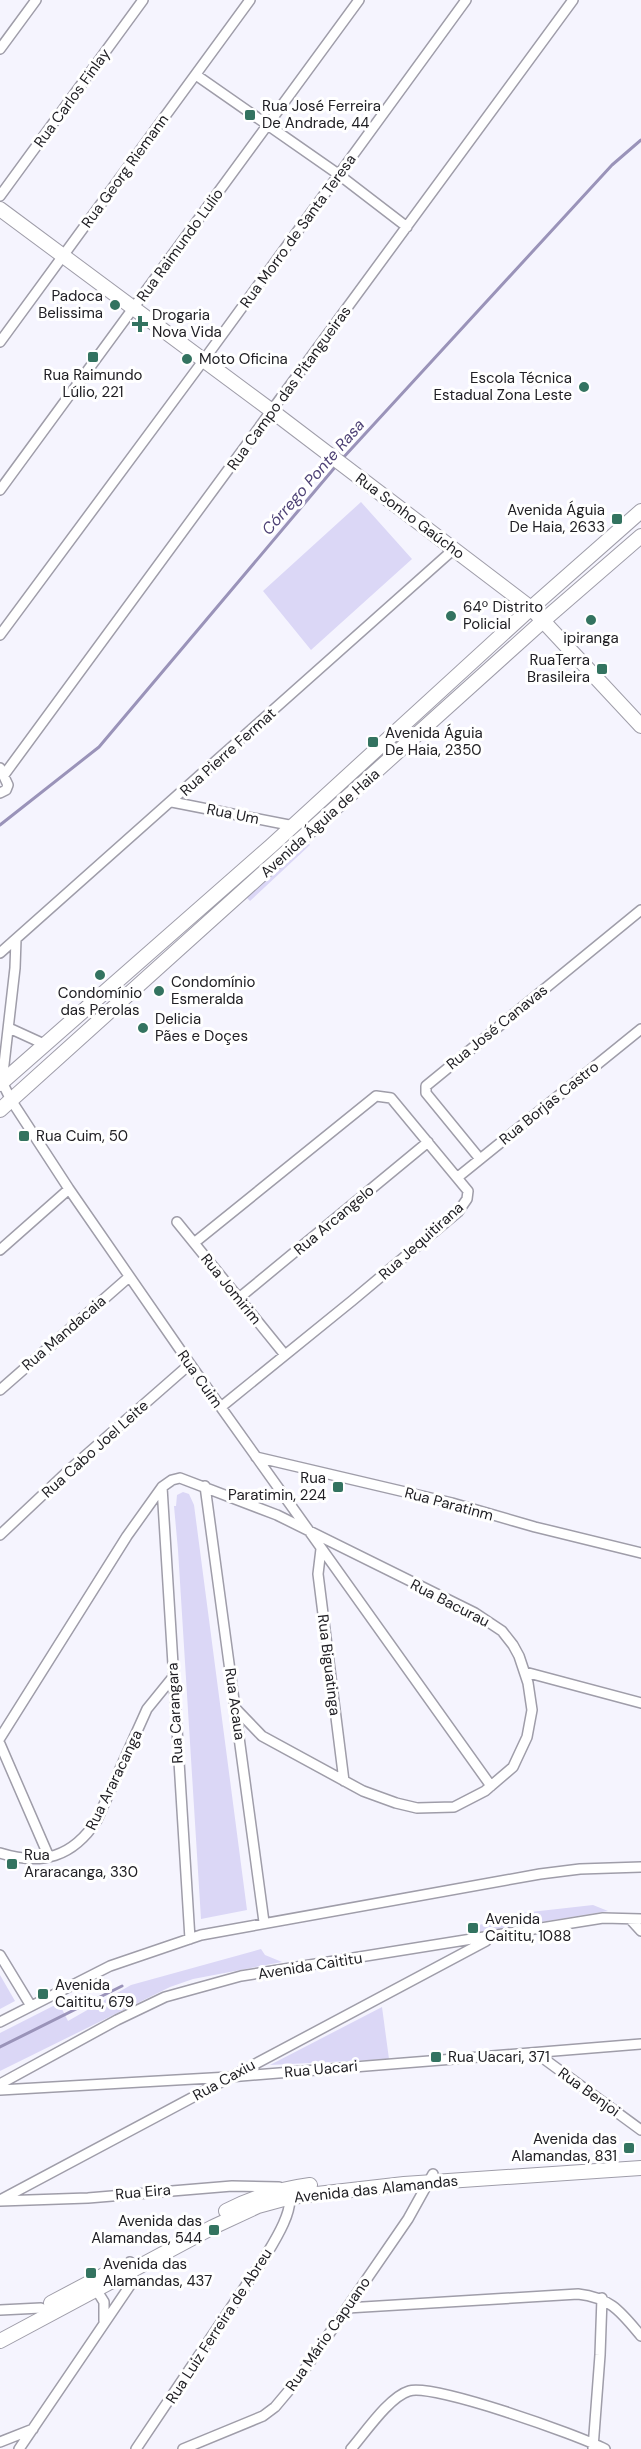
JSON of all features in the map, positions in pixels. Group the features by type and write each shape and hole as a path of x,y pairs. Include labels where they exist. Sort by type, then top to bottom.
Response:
{"street":[{"path":"0,49 36,0"},
{"name":"Rua Carlos Finlay","path":"0,196 143,0"},
{"name":"Rua Georg Riemann","path":"0,342 250,0"},
{"name":"Rua Raimundo Lulio","path":"0,490 359,0"},
{"name":"Rua Morro de Santa Teresa","path":"0,635 466,0"},
{"name":"Rua Campo das Pitangueiras","path":"2,771 272,411 573,0"},
{"path":"195,75 339,174 407,227"},
{"name":"Rua Sonho Gaúcho","path":"0,209 134,307 531,608 641,726"},
{"name":"Avenida Águia de Haia","path":"1,1083 294,826 531,608 641,511"},
{"name":"Avenida Águia de Haia","path":"0,1110 544,620 641,536"},
{"name":"Rua Pierre Fermat","path":"0,953 454,549"},
{"path":"0,793 7,788 2,771"},
{"name":"Rua Um","path":"172,802 294,826"},
{"path":"266,851 271,852 274,856 270,869"},
{"name":"Rua José Canavas","path":"480,1159 426,1093 426,1086 641,910"},
{"path":"1,1083 9,1028 16,939"},
{"path":"9,1028 44,1044"},
{"name":"Rua Borjas Castro","path":"458,1177 641,1029"},
{"name":"Rua Cuim","path":"1,1083 69,1190 129,1277 491,1785"},
{"name":"Rua Jequitirana","path":"194,1243 376,1096 391,1098 468,1191 458,1212 221,1407"},
{"name":"Rua Arcangelo","path":"239,1298 428,1142"},
{"path":"0,1250 69,1190"},
{"name":"Rua Jomirim","path":"177,1222 285,1355"},
{"name":"Rua Mandacaia","path":"0,1390 129,1277"},
{"name":"Rua Cabo Joel Leite","path":"0,1535 69,1470 190,1364"},
{"name":"Rua Paratinm","path":"256,1457 452,1503 534,1527 641,1553"},
{"name":"Rua Bacurau","path":"162,1487 180,1478 205,1486 277,1515 475,1613 502,1631 513,1645 525,1672 532,1710 527,1737 513,1767 470,1800 454,1807 435,1809 396,1803 344,1781 262,1736 236,1709"},
{"name":"Rua Acaua","path":"205,1486 264,1922"},
{"path":"0,1738 127,1536 162,1487"},
{"name":"Rua Carangara","path":"162,1487 190,1939"},
{"name":"Rua Biguatinga","path":"321,1549 318,1574 344,1781"},
{"path":"525,1672 641,1703"},
{"name":"Rua Araracanga","path":"0,1853 18,1859 49,1857 77,1845 87,1836 97,1820 147,1709 173,1677"},
{"path":"0,1744 49,1857"},
{"path":"0,2022 110,1966 190,1939 264,1922 540,1874 580,1869 641,1867"},
{"name":"Avenida Caititu","path":"0,2084 117,2020 165,1997 241,1976 603,1918 641,1919"},
{"path":"630,1919 641,1930"},
{"name":"Rua Caxiu","path":"0,2200 493,1937"},
{"path":"449,1961 451,1943"},
{"path":"0,1955 31,2006"},
{"name":"Rua Uacari","path":"0,2090 229,2077 641,2044"},
{"name":"Rua Benjoi","path":"536,2053 641,2130"},
{"name":"Avenida das Alamandas","path":"0,2331 94,2286 245,2201 288,2192 641,2160"},
{"name":"Avenida das Alamandas","path":"431,2178 641,2168"},
{"name":"Rua Mário Capuano","path":"183,2449 263,2416 275,2407 296,2382 408,2219 431,2178"},
{"name":"Rua Eira","path":"0,2200 88,2198 222,2187 288,2192"},
{"name":"Rua Luiz Ferreira de Abreu","path":"136,2449 265,2257 279,2232 288,2192"},
{"path":"19,2449 129,2287 133,2278 131,2266"},
{"path":"94,2286 104,2302 103,2323"},
{"path":"347,2308 578,2294 602,2298 641,2336"},
{"path":"593,2446 602,2298"},
{"path":"0,2310 47,2310"},
{"name":"Avenida das Alamandas","path":"0,2341 47,2310"},
{"path":"351,2449 392,2402 410,2390 420,2389 463,2399 606,2449"},
{"path":"0,2442 33,2428"}],"shaded area":[{"path":"361,502 412,559 311,650 263,591"},
{"path":"307,842 310,845 250,901 246,897"},
{"path":"183,1492 189,1494 194,1505 247,1910 201,1919 174,1506 176,1506 177,1495"},
{"path":"593,1905 608,1911 467,1934 470,1928 513,1914"},
{"path":"261,1949 265,1955 282,1962 193,1979 170,1987 0,2071 0,2033 59,2003 68,2021 131,1985"},
{"path":"0,1975 15,2001 0,2009"},
{"path":"382,2007 389,2059 270,2065"}],"waterway":[{"name":"Córrego Ponte Rasa","path":"342,459 612,165 641,140"},
{"name":"Córrego Ponte Rasa","path":"0,825 99,747 336,466"},
{"path":"0,2047 122,1986"}],"place":[{"name":"Rua José Ferreira De Andrade, 44","path":"250,115"},
{"name":"Padoca Belissima","path":"115,305"},
{"name":"Drogaria Nova Vida","path":"140,324"},
{"name":"Rua Raimundo Lúlio, 221","path":"93,357"},
{"name":"Moto Oficina","path":"187,359"},
{"name":"Escola Técnica Estadual Zona Leste","path":"584,387"},
{"name":"Avenida Águia De Haia, 2633","path":"617,519"},
{"name":"64º Distrito Policial","path":"451,616"},
{"name":"ipiranga","path":"591,620"},
{"name":"RuaTerra Brasileira","path":"602,669"},
{"name":"Avenida Águia De Haia, 2350","path":"373,742"},
{"name":"Condomínio das Perolas","path":"100,975"},
{"name":"Condomínio Esmeralda","path":"159,991"},
{"name":"Delicia Pães e Doçes","path":"143,1028"},
{"name":"Rua Cuim, 50","path":"24,1136"},
{"name":"Rua Paratimin, 224","path":"338,1487"},
{"name":"Rua Araracanga, 330","path":"12,1864"},
{"name":"Avenida Caititu, 1088","path":"473,1928"},
{"name":"Avenida Caititu, 679","path":"43,1994"},
{"name":"Rua Uacari, 371","path":"436,2057"},
{"name":"Avenida das Alamandas, 831","path":"629,2148"},
{"name":"Avenida das Alamandas, 544","path":"214,2230"},
{"name":"Avenida das Alamandas, 437","path":"91,2273"}]}
